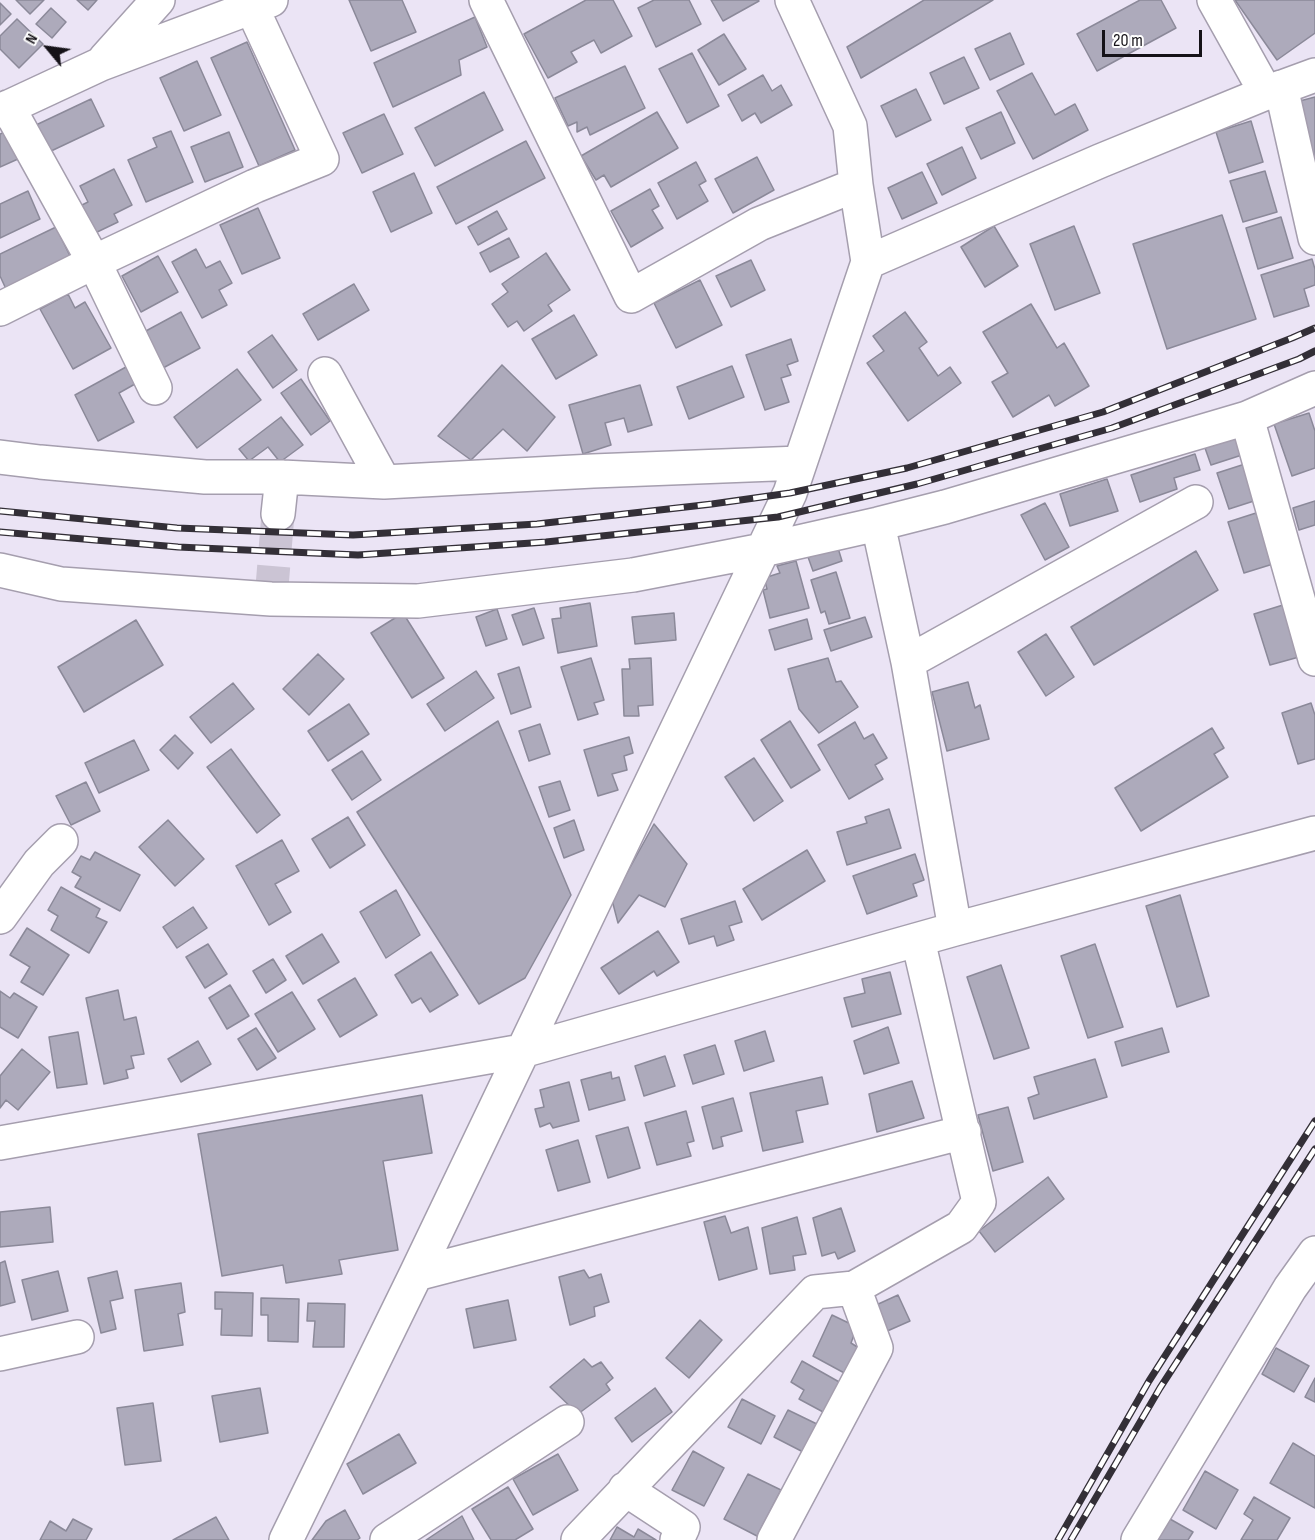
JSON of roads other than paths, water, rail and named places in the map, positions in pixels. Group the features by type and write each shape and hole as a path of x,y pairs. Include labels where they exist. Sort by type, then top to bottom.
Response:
{"street":[{"path":"101,63 158,0"},
{"path":"486,0 631,296 759,224 856,185"},
{"path":"286,1540 790,493 868,262 850,126 792,0"},
{"path":"1214,0 1274,90 1315,238"},
{"path":"0,309 94,262 255,186 322,159 262,4 101,63 4,109 94,262 155,388"},
{"path":"868,262 1100,161 1315,75"},
{"path":"325,374 384,482"},
{"path":"0,570 61,584 271,599 418,601 633,575 763,550 878,524 1247,418 1315,388"},
{"path":"1247,418 1315,658"},
{"path":"0,457 205,477 282,477 384,482 592,471 800,464"},
{"path":"278,514 282,477"},
{"path":"908,662 1196,502"},
{"path":"878,524 908,662 955,929"},
{"path":"0,1143 522,1051 955,929 1315,833"},
{"path":"0,917 39,863 61,841"},
{"path":"578,1540 815,1292 854,1288 961,1227 979,1202 918,940"},
{"path":"416,1274 964,1132"},
{"path":"1138,1540 1290,1288 1315,1253"},
{"path":"774,1540 876,1348 854,1288"},
{"path":"0,1354 77,1337"},
{"path":"387,1540 567,1422"},
{"path":"625,1489 683,1527 677,1540"}],"tunnel":[{"path":"271,599 278,514"}],"railway":[{"path":"0,511 177,528 353,535 537,524 712,504 790,493 907,468 1103,412 1315,328"},
{"path":"0,532 178,547 358,555 546,542 778,517 917,484 1112,428 1299,359 1315,351"},
{"path":"1058,1540 1149,1381 1315,1121"},
{"path":"1071,1540 1160,1388 1315,1149"}]}
